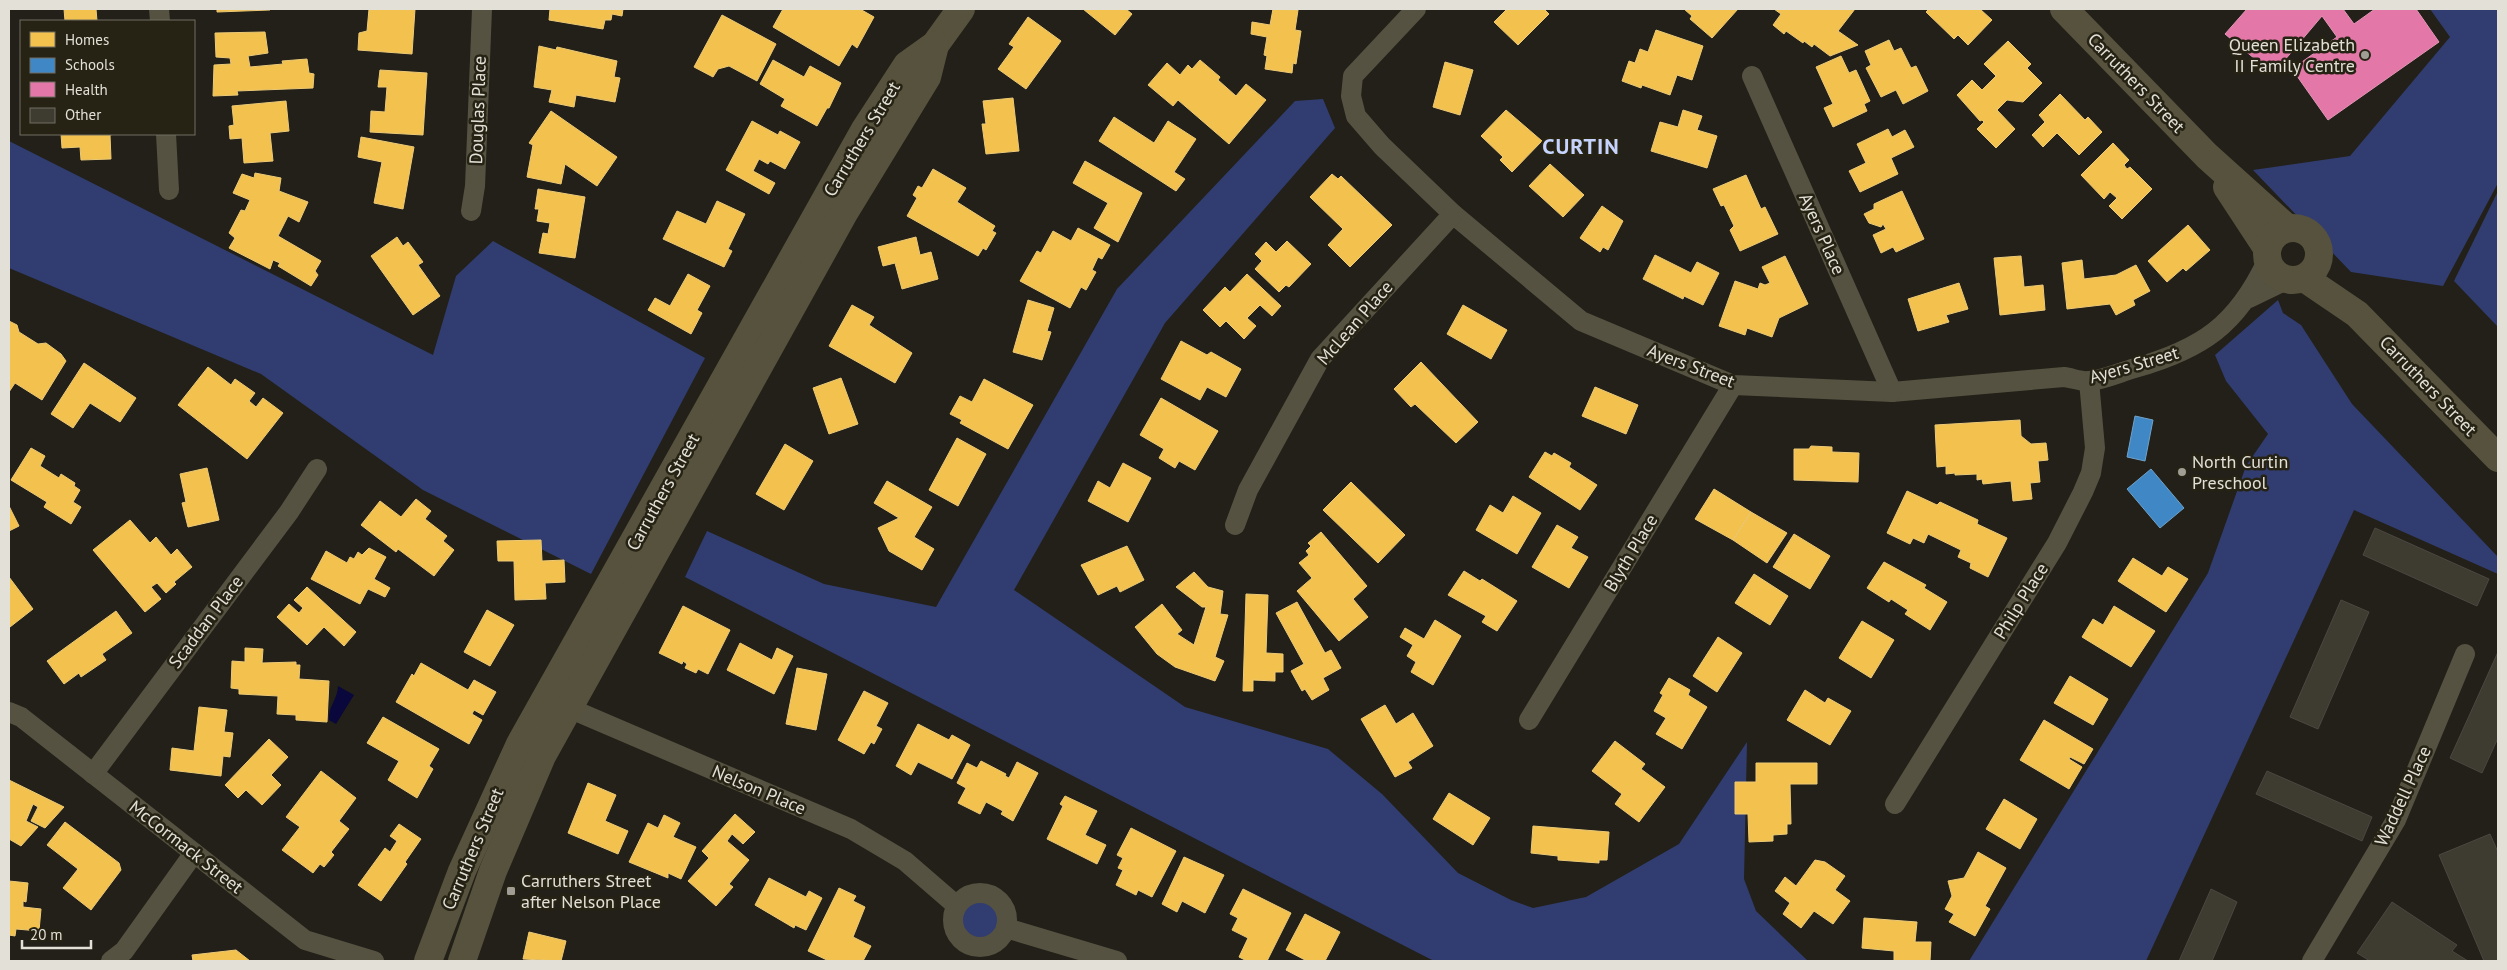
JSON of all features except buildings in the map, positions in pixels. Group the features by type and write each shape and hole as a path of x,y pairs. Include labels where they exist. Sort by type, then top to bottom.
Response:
{"main road":[{"name":"Carruthers Street","path":"428,961 462,871 498,790 557,703 844,214 927,77 935,45 961,9"},
{"name":"Carruthers Street","path":"2064,9 2207,156 2287,228"},
{"name":"Carruthers Street","path":"2207,156 2267,255"},
{"path":"2287,228 2305,230 2317,243 2320,252 2317,267 2295,279 2271,270 2267,255 2276,234 2287,228"},
{"name":"Carruthers Street","path":"2320,252 2357,314 2498,458"},
{"name":"Carruthers Street","path":"2295,279 2357,314"},
{"name":"Carruthers Street","path":"462,961 493,871 527,790 557,703"}],"street":[{"name":"Douglas Place","path":"471,211 475,186 482,9"},
{"name":"Ayers Street","path":"1416,9 1353,76 1350,96 1356,116 1382,146 1453,214 1581,321 1733,385 1892,392 2064,377 2089,381 2173,357 2195,345 2226,323 2249,298 2267,255"},
{"name":"Ayers Place","path":"1752,76 1892,392"},
{"path":"166,135 169,190"},
{"name":"McLean Place","path":"1235,525 1248,490 1320,359 1453,214"},
{"name":"Ayers Street","path":"2249,298 2295,279"},
{"name":"Philp Place","path":"1895,804 2057,543 2083,492 2091,473 2095,448 2089,381"},
{"name":"Blyth Place","path":"1529,720 1733,385"},
{"name":"Scaddan Place","path":"93,774 289,512 317,470"},
{"name":"Waddell Place","path":"2316,960 2396,820 2465,654"},
{"name":"Nelson Place","path":"557,703 851,829 905,861 957,906"},
{"name":"McCormack Street","path":"9,712 21,717 305,940 374,961"},
{"path":"111,961 124,951 194,853"},
{"path":"981,893 994,897 1004,907 1006,928 999,939 993,944 973,946 961,938 954,926 954,912 962,900 981,893"},
{"path":"1006,928 1117,961"}],"shaded area":[{"path":"2430,9 2498,9 2498,183 2443,286 2351,272 2253,170 2350,156 2450,37"},
{"path":"1323,99 1335,128 1165,323 1014,590 1185,707 1328,749 1382,794 1458,873 1511,900 1533,908 1586,897 1679,844 1747,742 1744,879 1756,911 1808,961 1434,961 685,577 707,531 824,584 936,607 1117,289 1295,101"},
{"path":"9,141 433,355 456,276 493,241 705,358 591,574 423,490 261,374 9,268"},
{"path":"2498,191 2498,327 2454,281"},
{"path":"2278,300 2283,313 2301,325 2352,404 2498,557 2498,574 2354,510 2146,961 1969,961 2208,573 2246,466 2268,434 2226,381 2215,355"},
{"path":"338,686 354,695 336,724 329,720 329,715"},
{"path":"983,900 990,903 996,909 999,920 998,928 990,937 983,940 975,940 968,937 960,928 959,916 962,909 971,901"}],"place":[{"name":"Queen Elizabeth II Family Centre","path":"2365,55"},
{"name":"North Curtin Preschool","path":"2182,472"},
{"name":"Carruthers Street after Nelson Place","path":"511,891"}],"district":[{"name":"CURTIN","path":"1581,146"}]}
